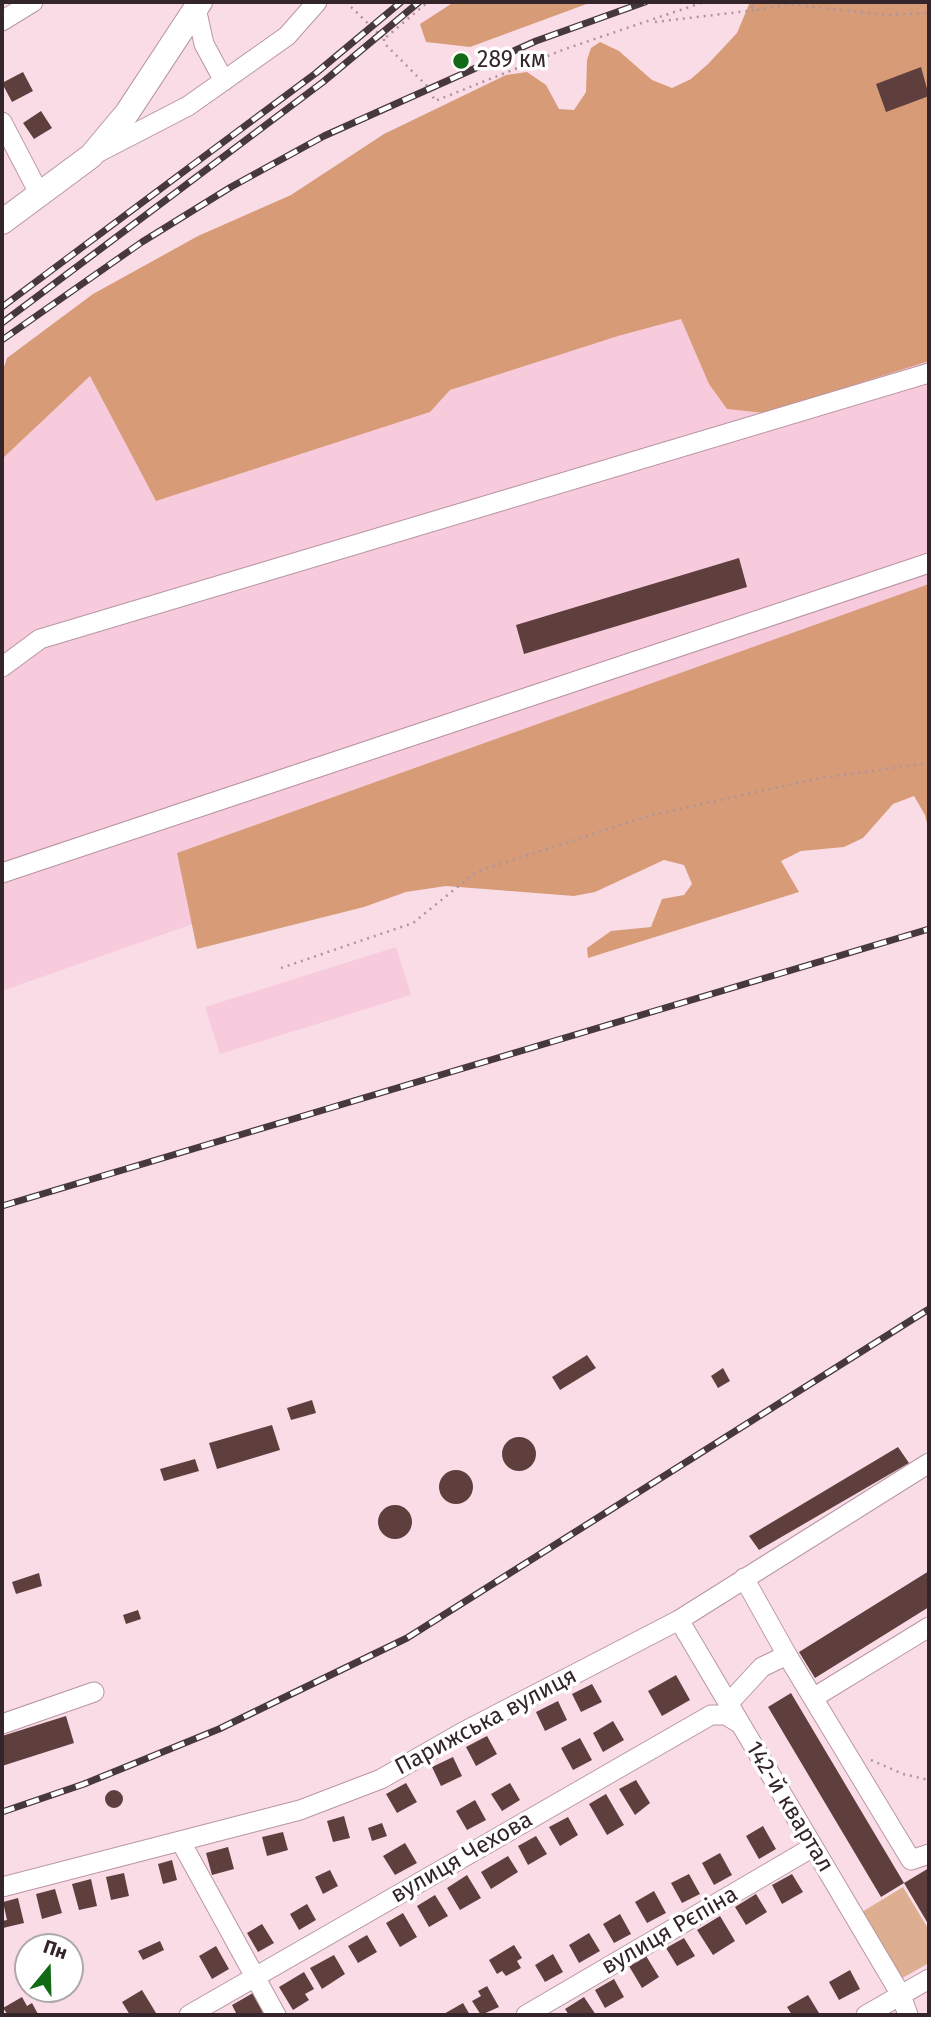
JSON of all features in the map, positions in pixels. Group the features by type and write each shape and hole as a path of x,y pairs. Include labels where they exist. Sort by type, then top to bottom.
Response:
{"main road":[{"path":"2,222 91,156 127,113 198,5"}],"street":[{"path":"2,21 33,2"},
{"path":"91,156 188,106 286,36 317,2"},
{"path":"198,5 204,44 224,80"},
{"path":"2,122 40,195"},
{"path":"2,667 40,639 929,373"},
{"path":"2,873 929,563"},
{"name":"Парижська вулиця","path":"2,1887 181,1842 328,1801 372,1783 678,1620 929,1463"},
{"path":"744,1578 911,1860 929,1854"},
{"name":"142-й квартал","path":"678,1620 901,1995 908,2015"},
{"path":"813,1698 929,1627"},
{"path":"727,1704 762,1667 788,1655"},
{"path":"2,1724 94,1692"},
{"name":"вулиця Чехова","path":"189,2015 711,1715 726,1715 737,1722"},
{"path":"181,1842 276,2015"},
{"name":"вулиця Рєпіна","path":"526,2015 814,1847"},
{"path":"866,2015 929,1979"}],"path":[{"path":"346,2 428,86 435,102 565,49 704,2"},
{"path":"384,39 428,2"},
{"path":"746,2 756,10"},
{"path":"648,23 789,4 885,15 929,13"},
{"path":"281,968 413,923 476,872 635,821 816,779 929,763"},
{"path":"843,1747 903,1774 929,1780"}],"shaded area":[{"path":"454,2 592,2 470,47 426,42 420,24"},
{"path":"750,2 929,2 929,361 765,413 727,409 709,384 681,319 618,336 450,390 430,412 156,501 90,376 2,459 2,373 7,358 93,294 198,236 291,195 384,134 506,75 527,72 546,85 559,109 574,110 586,92 587,60 591,48 600,42 619,51 652,80 672,88 691,79 737,33"},
{"path":"929,34 929,680 190,925 2,991 2,382"},
{"path":"929,584 929,832 925,815 914,796 893,804 863,838 844,847 801,851 781,861 799,892 588,958 587,948 611,931 651,927 662,899 684,895 692,884 684,865 664,860 595,892 574,896 446,886 406,892 364,907 197,949 177,853"},
{"path":"396,947 411,995 220,1054 205,1007"},
{"path":"903,1887 929,1930 929,1963 895,1982 857,1915"}],"building":[{"path":"921,67 929,96 886,112 876,84"},
{"path":"23,72 33,91 12,102 2,83"},
{"path":"41,111 52,128 34,139 23,123"},
{"path":"739,558 747,587 524,654 516,625"},
{"path":"587,1355 596,1368 560,1390 552,1377"},
{"path":"723,1368 730,1381 718,1388 711,1376"},
{"path":"312,1400 316,1413 291,1420 287,1408"},
{"path":"272,1425 280,1450 217,1469 209,1443"},
{"path":"519,1437 531,1442 536,1454 531,1466 519,1471 507,1466 502,1454 507,1442"},
{"path":"898,1447 909,1463 759,1550 749,1536"},
{"path":"195,1459 199,1471 164,1481 160,1469"},
{"path":"456,1470 468,1475 473,1487 468,1499 456,1504 444,1499 439,1487 444,1475"},
{"path":"395,1505 407,1510 412,1522 407,1534 395,1539 383,1534 378,1522 383,1510"},
{"path":"929,1571 929,1607 815,1678 799,1652"},
{"path":"39,1573 42,1586 16,1594 12,1582"},
{"path":"138,1610 141,1619 126,1624 123,1615"},
{"path":"676,1675 690,1700 662,1716 648,1691"},
{"path":"592,1684 602,1702 581,1712 572,1694"},
{"path":"791,1693 904,1883 881,1897 768,1707"},
{"path":"558,1701 567,1720 545,1731 536,1712"},
{"path":"66,1716 74,1743 2,1766 2,1736"},
{"path":"613,1721 624,1740 603,1752 593,1733"},
{"path":"487,1736 497,1754 476,1766 466,1747"},
{"path":"580,1738 592,1760 573,1770 561,1748"},
{"path":"453,1757 462,1776 441,1786 432,1767"},
{"path":"636,1780 650,1803 635,1815 619,1789"},
{"path":"406,1783 417,1802 397,1813 386,1794"},
{"path":"510,1783 520,1800 502,1811 491,1794"},
{"path":"114,1790 120,1793 123,1799 120,1805 114,1808 108,1805 105,1799 108,1793"},
{"path":"606,1794 624,1825 607,1835 589,1804"},
{"path":"475,1800 486,1820 467,1830 456,1811"},
{"path":"344,1816 350,1838 333,1842 327,1821"},
{"path":"568,1817 578,1835 560,1846 549,1827"},
{"path":"382,1823 387,1836 372,1841 368,1828"},
{"path":"763,1826 776,1849 759,1859 746,1836"},
{"path":"283,1832 288,1850 267,1856 262,1837"},
{"path":"536,1836 547,1854 528,1865 518,1846"},
{"path":"405,1843 417,1863 395,1875 383,1856"},
{"path":"228,1847 234,1869 212,1875 206,1853"},
{"path":"720,1853 732,1875 714,1885 702,1863"},
{"path":"508,1856 518,1872 491,1889 481,1872"},
{"path":"172,1860 177,1880 163,1884 158,1864"},
{"path":"929,1868 929,1921 927,1922 904,1883"},
{"path":"330,1870 338,1886 323,1894 315,1877"},
{"path":"124,1873 129,1896 111,1900 106,1877"},
{"path":"689,1874 700,1894 682,1903 671,1883"},
{"path":"792,1874 803,1892 782,1904 772,1885"},
{"path":"467,1875 481,1898 460,1910 447,1888"},
{"path":"91,1879 97,1906 79,1910 72,1884"},
{"path":"55,1889 62,1913 42,1919 36,1894"},
{"path":"654,1891 666,1913 647,1923 635,1902"},
{"path":"756,1894 767,1912 746,1925 735,1907"},
{"path":"435,1895 448,1916 429,1927 417,1906"},
{"path":"18,1898 24,1923 3,1928 2,1921 7,1920 3,1902"},
{"path":"307,1904 316,1920 299,1930 290,1914"},
{"path":"403,1913 417,1937 400,1947 386,1923"},
{"path":"620,1914 631,1934 614,1943 603,1924"},
{"path":"720,1916 735,1941 713,1955 697,1930"},
{"path":"262,1924 274,1943 258,1952 247,1933"},
{"path":"589,1933 600,1951 579,1963 569,1945"},
{"path":"367,1935 377,1952 358,1963 348,1946"},
{"path":"684,1938 695,1956 677,1966 666,1948"},
{"path":"160,1941 164,1950 143,1960 138,1951"},
{"path":"514,1945 522,1958 517,1961 521,1968 506,1976 502,1971 497,1974 489,1960"},
{"path":"216,1946 229,1969 212,1979 199,1956"},
{"path":"643,1951 659,1977 642,1988 626,1961"},
{"path":"553,1954 563,1972 545,1982 535,1965"},
{"path":"334,1955 345,1974 322,1989 310,1968"},
{"path":"850,1970 860,1989 839,2000 829,1982"},
{"path":"304,1972 314,1989 305,1994 309,2000 293,2010 279,1987"},
{"path":"614,1979 624,1997 605,2008 595,1990"},
{"path":"487,1986 499,2007 481,2015 472,2001 481,1996 478,1991"},
{"path":"142,1990 156,2013 130,2015 122,2002"},
{"path":"253,1993 264,2012 257,2015 237,2015 232,2005"},
{"path":"808,1995 819,2013 792,2015 787,2007"},
{"path":"584,1997 596,2015 569,2015 565,2009"},
{"path":"14,2002 25,2003 27,2006 32,2003 38,2014 8,2015 3,2008"},
{"path":"463,2003 470,2015 442,2015"}],"railway":[{"path":"2,307 316,73 401,2"},
{"path":"2,323 323,82 419,2"},
{"path":"2,340 142,242 231,187 324,136 536,41 645,2"},
{"path":"2,1206 929,929"},
{"path":"2,1812 84,1784 219,1729 407,1638 929,1309"}],"place":[{"name":"289 км","path":"461,61"}]}
